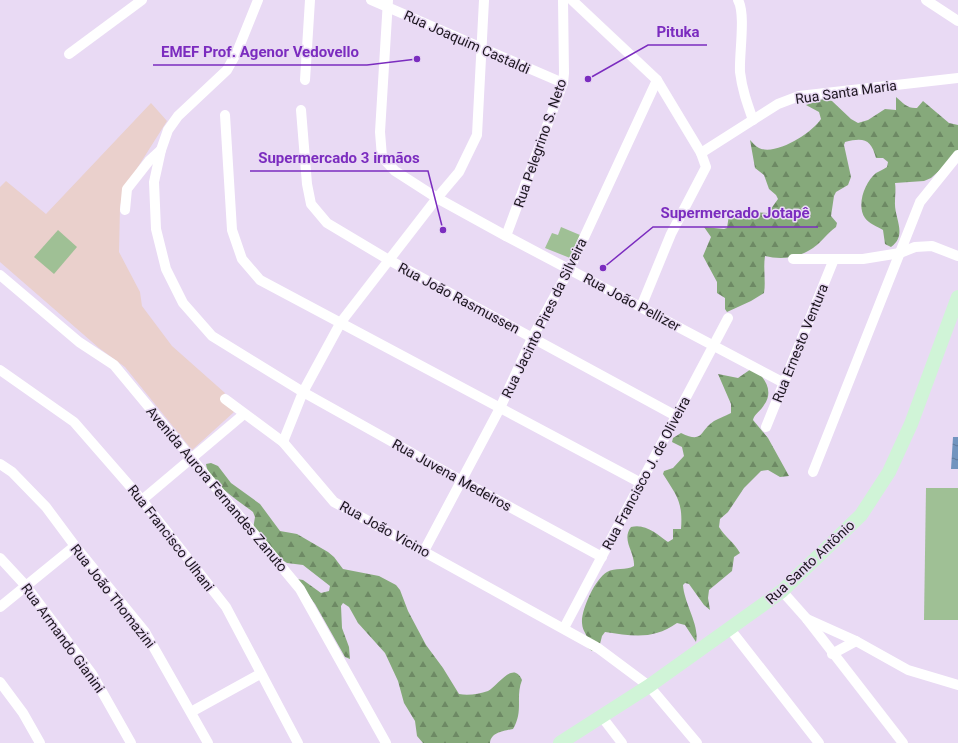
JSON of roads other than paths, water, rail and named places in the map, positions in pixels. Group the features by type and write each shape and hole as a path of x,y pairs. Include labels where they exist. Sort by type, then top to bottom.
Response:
{"main road":[{"name":"Rua Santo Antônio","path":"560,743 650,686 782,591 861,515 889,472 911,424 958,297"}],"street":[{"path":"70,54 142,0"},
{"name":"Rua Juvena Medeiros","path":"258,0 237,52 227,70 178,116 168,130 161,150 154,182 156,228 166,269 183,303 212,336 303,392 602,557"},
{"path":"306,80 310,0"},
{"name":"Rua Joaquim Castaldi","path":"371,0 387,3 482,50 563,83"},
{"path":"283,442 303,392 341,322 437,198 459,172 477,135 484,0"},
{"name":"Rua Pelegrino S. Neto","path":"506,236 563,83 563,0"},
{"path":"572,0 656,80 701,153 706,167 671,234 641,307"},
{"path":"738,0 741,10 740,70 743,93 753,120"},
{"path":"926,0 958,21"},
{"name":"Rua João Pellizer","path":"387,3 380,132 382,157 395,171 437,198 506,236 570,268 784,383"},
{"name":"Rua Santa Maria","path":"701,153 778,104 799,96 958,78"},
{"name":"Rua Jacinto Pires da Silveira","path":"424,551 500,408 532,338 570,268 656,80"},
{"name":"Rua João Rasmussen","path":"301,110 307,184 311,204 327,223 389,260 676,416"},
{"path":"225,115 232,230 242,259 260,280 641,483"},
{"path":"125,210 127,189 149,161 161,150"},
{"path":"813,472 920,202 958,155"},
{"path":"793,259 863,259 900,253 915,247 932,246 958,256"},
{"name":"Rua Ernesto Ventura","path":"766,427 834,259"},
{"name":"Avenida Aurora Fernandes Zanuto","path":"0,275 79,342 114,365 300,589 386,743"},
{"name":"Rua Francisco J. de Oliveira","path":"564,628 728,318"},
{"name":"Rua Francisco Ulhani","path":"0,370 74,422 142,500 226,607 260,674 298,743"},
{"name":"Rua João Vicino","path":"225,399 283,442 334,502 598,648 650,686 697,743"},
{"path":"142,500 244,414"},
{"name":"Rua João Thomazini","path":"0,464 12,472 46,507 74,546 145,632 208,743"},
{"path":"0,608 74,546"},
{"name":"Rua Armando Gianini","path":"0,558 26,586 92,674 131,743"},
{"path":"782,591 806,618 832,654 903,743"},
{"path":"806,618 856,641 908,670 958,686"},
{"path":"730,629 819,743"},
{"path":"832,654 856,641"},
{"path":"191,712 260,674"},
{"path":"0,682 23,713 40,743"},
{"path":"602,716 622,743"}],"water":[{"path":"953,437 958,437 958,469 951,469"}],"place":[{"name":"EMEF Prof. Agenor Vedovello","path":"417,59"},
{"name":"Pituka","path":"588,79"},
{"name":"Supermercado 3 irmãos","path":"443,230"},
{"name":"Supermercado Jotapê","path":"603,268"}]}
